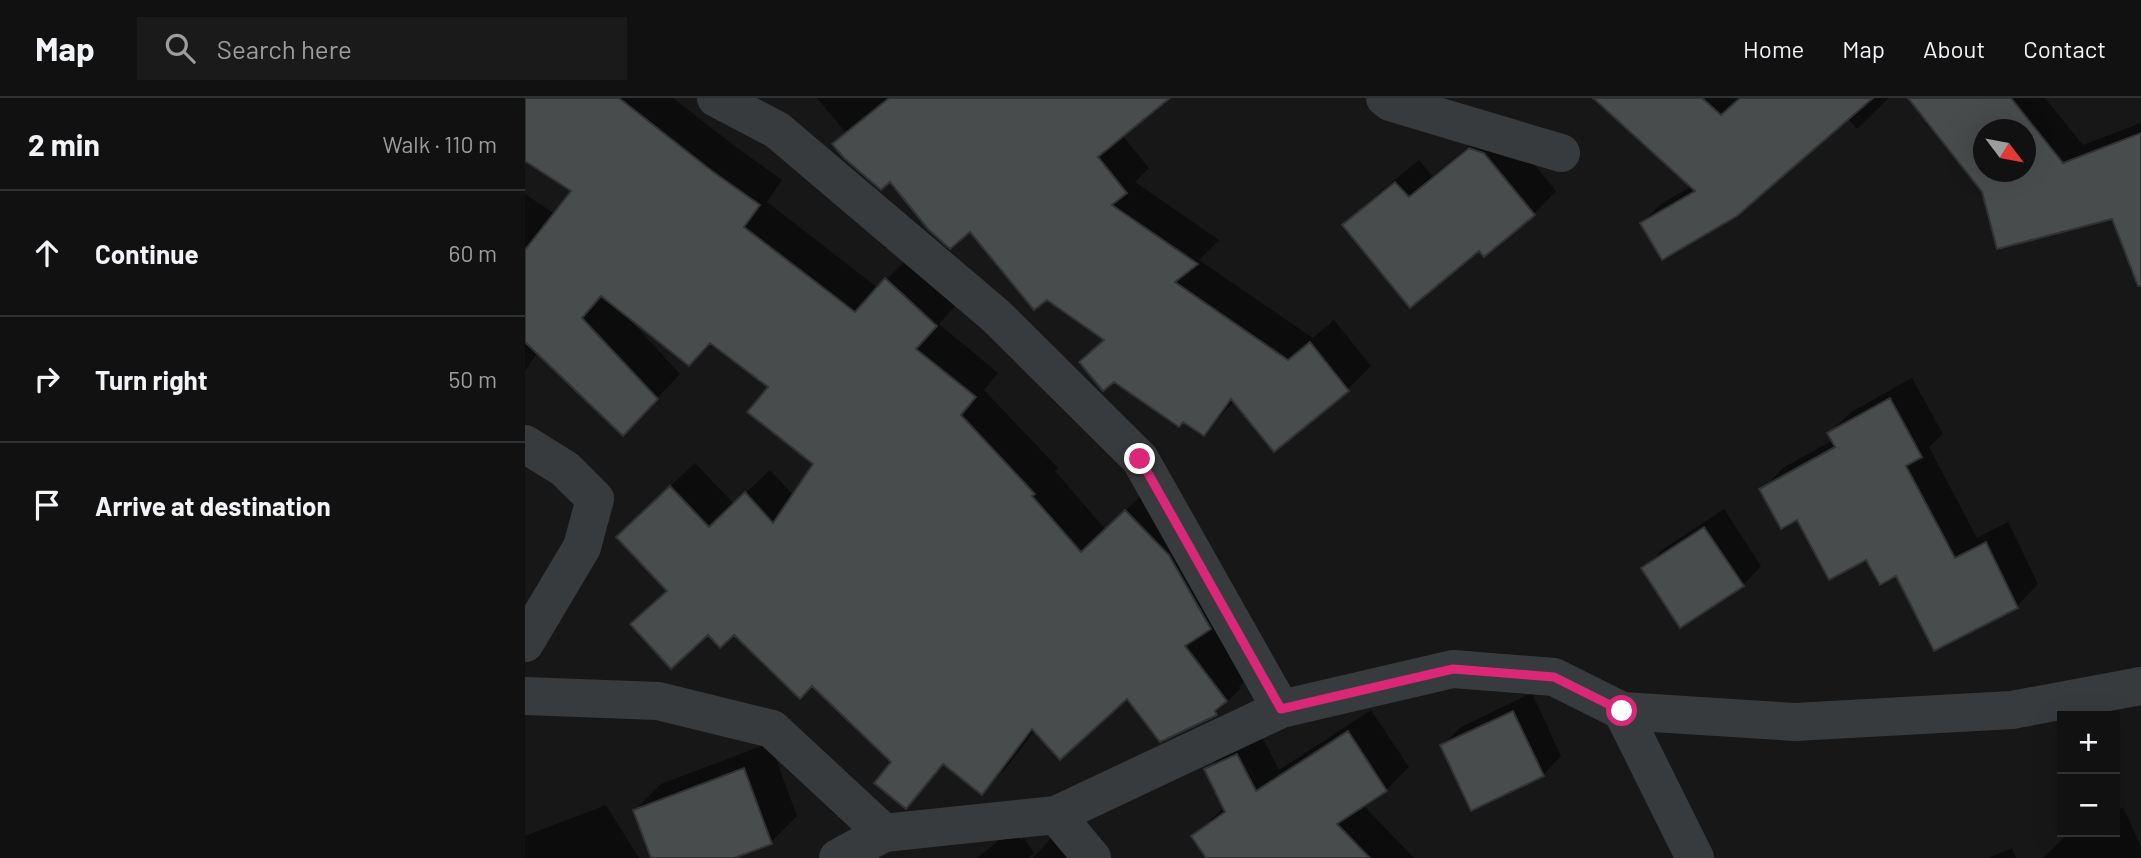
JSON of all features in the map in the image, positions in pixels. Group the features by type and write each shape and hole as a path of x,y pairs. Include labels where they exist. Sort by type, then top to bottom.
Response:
{"street":[{"path":"716,98 777,130 996,316 1140,459 1281,709"},
{"path":"1385,98 1390,102 1561,153"},
{"path":"525,444 565,469 595,499 582,547 525,643"},
{"path":"838,858 884,833 1056,815 1281,709 1453,669 1554,677 1622,711 1795,722 2012,710 2141,686"},
{"path":"525,696 658,701 772,729 884,833"},
{"path":"1622,711 1695,858"},
{"path":"1056,815 1092,858"}],"building":[{"path":"525,98 619,98 760,205 744,227 855,312 885,278 937,326 916,349 976,397 961,415 1035,494 1032,496 1081,552 1125,510 1169,555 1211,629 1185,646 1227,701 1215,711 1217,715 1160,742 1127,699 1060,760 1032,729 982,795 943,764 906,809 874,783 891,762 812,686 800,699 734,635 720,648 708,635 671,669 630,624 667,591 616,537 670,486 709,527 745,492 773,523 813,464 747,412 768,387 710,343 689,366 601,296 582,318 658,399 623,436 525,342 525,250 571,191 525,161"},
{"path":"889,98 1170,98 1098,157 1127,193 1112,205 1198,264 1175,282 1288,360 1310,342 1349,391 1274,452 1231,399 1204,436 1183,422 1179,427 1114,382 1103,391 1079,362 1104,340 1047,300 1034,310 970,232 950,249 928,229 890,182 881,190 832,144"},
{"path":"1593,98 1702,98 1721,115 1740,98 1873,98 1737,216 1662,260 1640,223 1695,191"},
{"path":"1908,98 2011,98 2028,119 1973,119 1973,181"},
{"path":"2036,129 2063,163 2141,133 2141,286 2138,286 2112,219 1997,249 1982,192 1974,182 2036,182"},
{"path":"1469,148 1484,153 1535,215 1484,257 1479,251 1410,308 1342,225 1395,182 1409,197"},
{"path":"1890,398 1922,457 1906,466 1955,558 1986,542 2018,608 1934,651 1896,576 1880,585 1866,560 1829,580 1797,520 1781,529 1759,489 1835,447 1827,433"},
{"path":"1704,527 1744,586 1680,628 1641,568"},
{"path":"1513,711 1544,776 1471,811 1440,745"},
{"path":"1348,731 1387,791 1337,824 1370,858 1206,858 1191,836 1225,812 1204,769 1237,754 1256,791"},
{"path":"744,768 772,844 734,858 651,858 633,810"}],"route":[{"path":"1140,459 1281,709 1453,669 1554,677 1622,711"}]}
